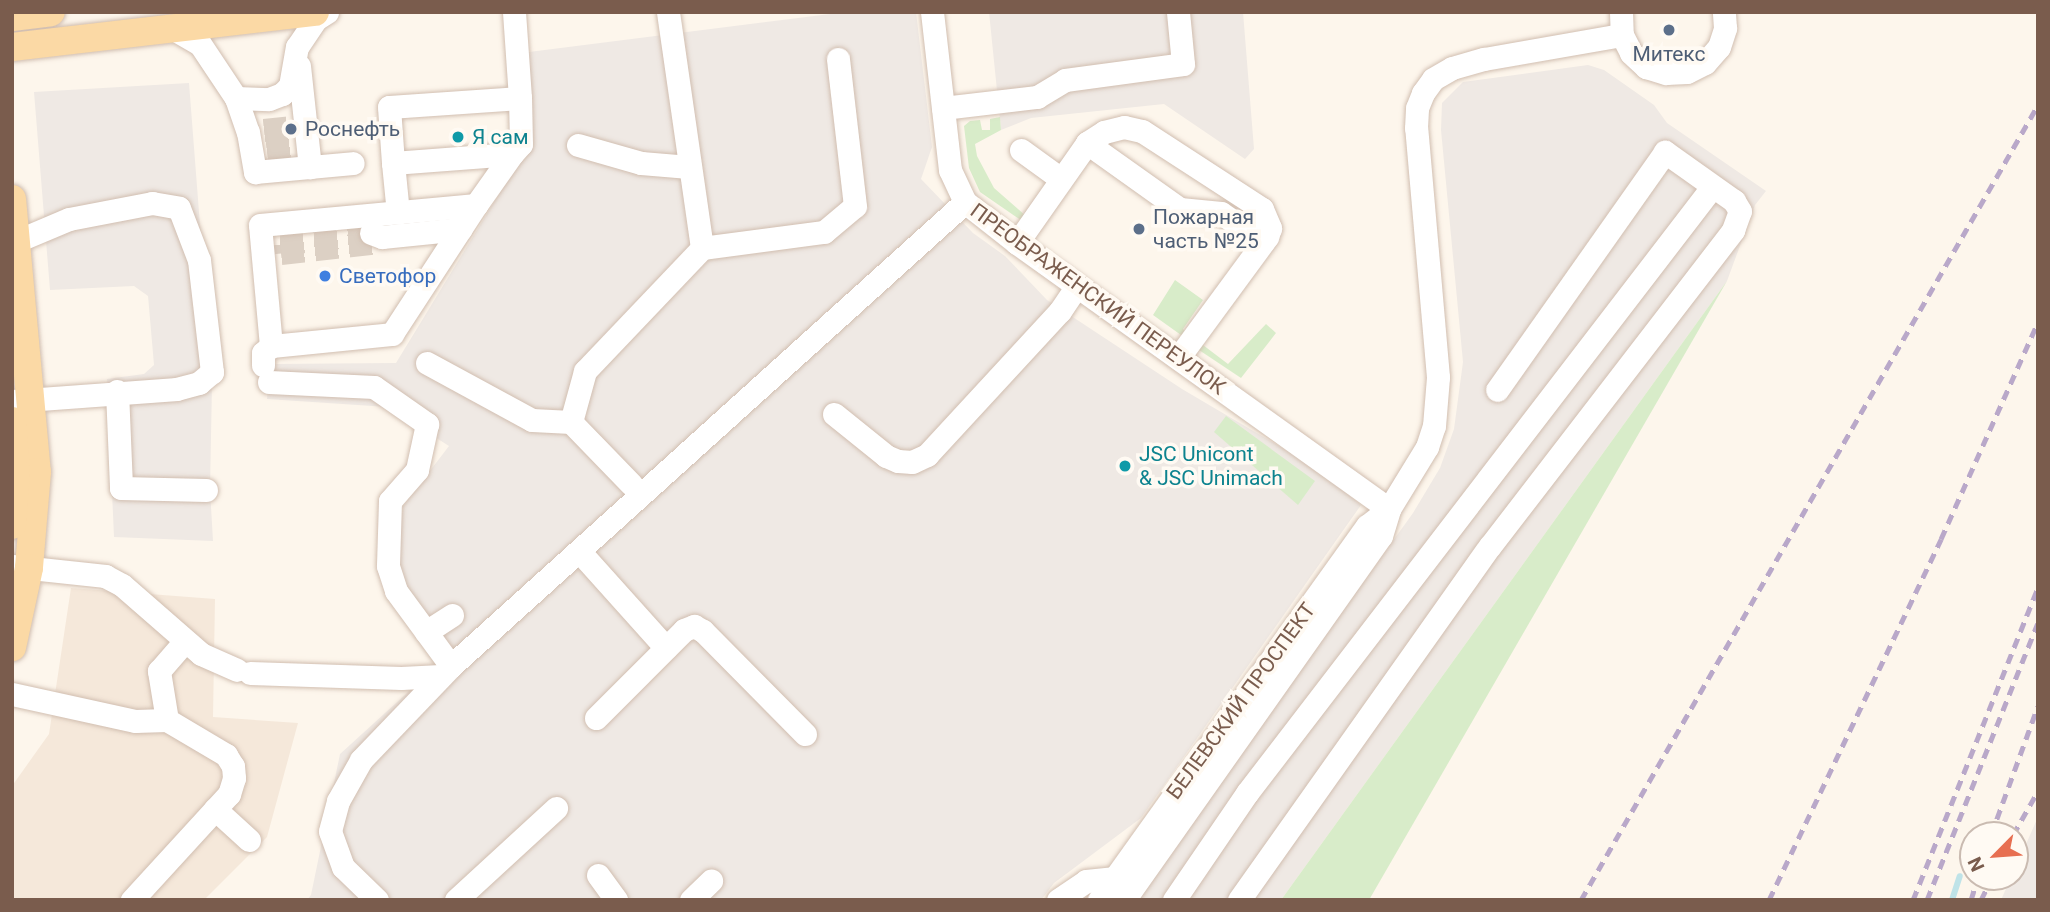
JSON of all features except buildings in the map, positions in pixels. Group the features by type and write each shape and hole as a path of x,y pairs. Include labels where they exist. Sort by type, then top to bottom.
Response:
{"main road":[{"path":"12,17 51,12"},
{"path":"12,47 314,12"},
{"path":"12,199 22,400 37,506 21,567 12,647"},
{"path":"12,421 16,472 12,525"}],"street":[{"path":"236,98 269,99 282,94 290,86 297,47 316,19 327,12"},
{"path":"267,364 391,334 521,144 514,12"},
{"path":"668,12 702,248"},
{"name":"ПРЕОБРАЖЕНСКИЙ ПЕРЕУЛОК","path":"932,12 950,170 965,202 1017,243 1389,509"},
{"path":"943,108 1037,97 1065,80 1183,64 1178,12"},
{"path":"1621,23 1631,53 1646,67 1666,73 1686,72 1705,63 1718,47 1725,28 1724,12"},
{"name":"БЕЛЕВСКИЙ ПРОСПЕКТ","path":"1100,900 1123,889 1360,536 1389,509 1427,447 1437,404 1437,365 1416,128 1418,107 1423,93 1433,79 1452,68 1621,23"},
{"path":"172,28 201,44 236,98 258,141 256,172 302,143"},
{"path":"297,47 302,143"},
{"path":"571,422 586,371 702,248 824,232 855,206 838,59"},
{"path":"398,212 389,107 520,98"},
{"path":"1017,243 1087,143 1104,132 1124,127 1142,131 1262,209 1270,228 1263,242 1178,358"},
{"path":"302,143 353,163"},
{"path":"1087,143 1180,209 1221,213 1263,242"},
{"path":"578,145 641,163 689,167"},
{"path":"1021,150 1061,179"},
{"path":"1238,900 1490,546 1734,230 1740,211 1734,201 1665,152 1497,390"},
{"path":"393,163 512,154"},
{"path":"1174,900 1247,793 1712,187"},
{"path":"377,900 343,867 330,831 338,802 361,760 446,671 965,202"},
{"path":"14,243 69,219 152,203 179,208 199,260 212,372 199,383 177,389 117,391 22,400"},
{"path":"267,364 260,225 477,205"},
{"path":"375,238 461,229"},
{"path":"834,414 886,456 898,461 912,462 927,455 1060,311 1077,286"},
{"path":"427,363 533,420 571,422 631,484"},
{"path":"267,364 374,387 427,424 417,470 390,501 388,566 396,591 426,632 446,671"},
{"path":"117,391 121,488 206,490"},
{"path":"579,551 666,648"},
{"path":"21,567 105,576 122,585 184,642 214,661 243,671 446,671"},
{"path":"426,632 452,614"},
{"path":"596,718 684,630 694,626 703,631 805,734"},
{"path":"167,720 159,671 184,642"},
{"path":"12,694 135,721 167,720 226,755 233,766 234,778 229,794 132,900"},
{"path":"456,900 556,808"},
{"path":"215,809 249,840"},
{"path":"598,875 616,900"},
{"path":"691,900 711,881"},
{"path":"1058,900 1086,881 1123,889"}],"shaded area":[{"path":"846,12 916,12 932,147 921,179 973,233 1005,256 1047,300 1182,389 1313,466 1361,505 1141,818 1054,883 1041,900 307,900 311,895 340,754 451,653 418,614 395,567 403,506 449,446 388,407 267,399 270,364 396,363 527,148 521,53"},
{"path":"989,12 1243,12 1254,149 1245,159 1164,104 1031,118 1001,130"},
{"path":"1588,65 1604,70 1654,105 1667,123 1766,191 1755,205 1727,281 1281,900 1135,900 1413,513 1440,468 1454,429 1463,362 1441,130 1442,103 1463,82"},
{"path":"189,83 200,225 213,332 210,489 213,541 114,537 107,379 144,374 154,365 148,296 134,286 50,290 34,92"},
{"path":"71,588 215,599 213,717 298,723 267,837 204,900 12,900 12,786 49,734"},
{"path":"2038,817 2038,900 2001,900 2005,891 2029,891 2029,837"}],"green space":[{"path":"1000,117 1001,130 975,144 977,156 994,188 1027,217 1022,221 980,192 969,168 964,126 970,121 980,120 982,130 990,130 990,119"},
{"path":"1175,280 1203,300 1183,329 1186,332 1181,335 1153,315"},
{"path":"1727,281 1369,900 1281,900"},
{"path":"1266,324 1276,333 1241,378 1199,350 1199,342 1228,364"},
{"path":"1226,416 1315,481 1298,505 1214,432"}],"waterway":[{"path":"1952,900 1959,879"}],"tunnel":[{"path":"264,130 291,127"},
{"path":"267,152 293,149"},
{"path":"371,233 280,244 281,253 372,243"}],"railway":[{"path":"1581,900 2038,105"},
{"path":"1769,900 1941,539 2038,322"},
{"path":"1913,900 2038,587"},
{"path":"1927,900 2038,623"},
{"path":"1996,821 2038,706"},
{"path":"2021,821 2038,791"},
{"path":"1971,900 1974,891"},
{"path":"1981,900 1985,891"}],"place":[{"name":"Митекс","path":"1669,30"},
{"name":"Роснефть","path":"291,129"},
{"name":"Я сам","path":"458,137"},
{"name":"Пожарная часть №25","path":"1139,229"},
{"name":"Светофор","path":"325,276"},
{"name":"JSC Unicont & JSC Unimach","path":"1125,466"}]}
